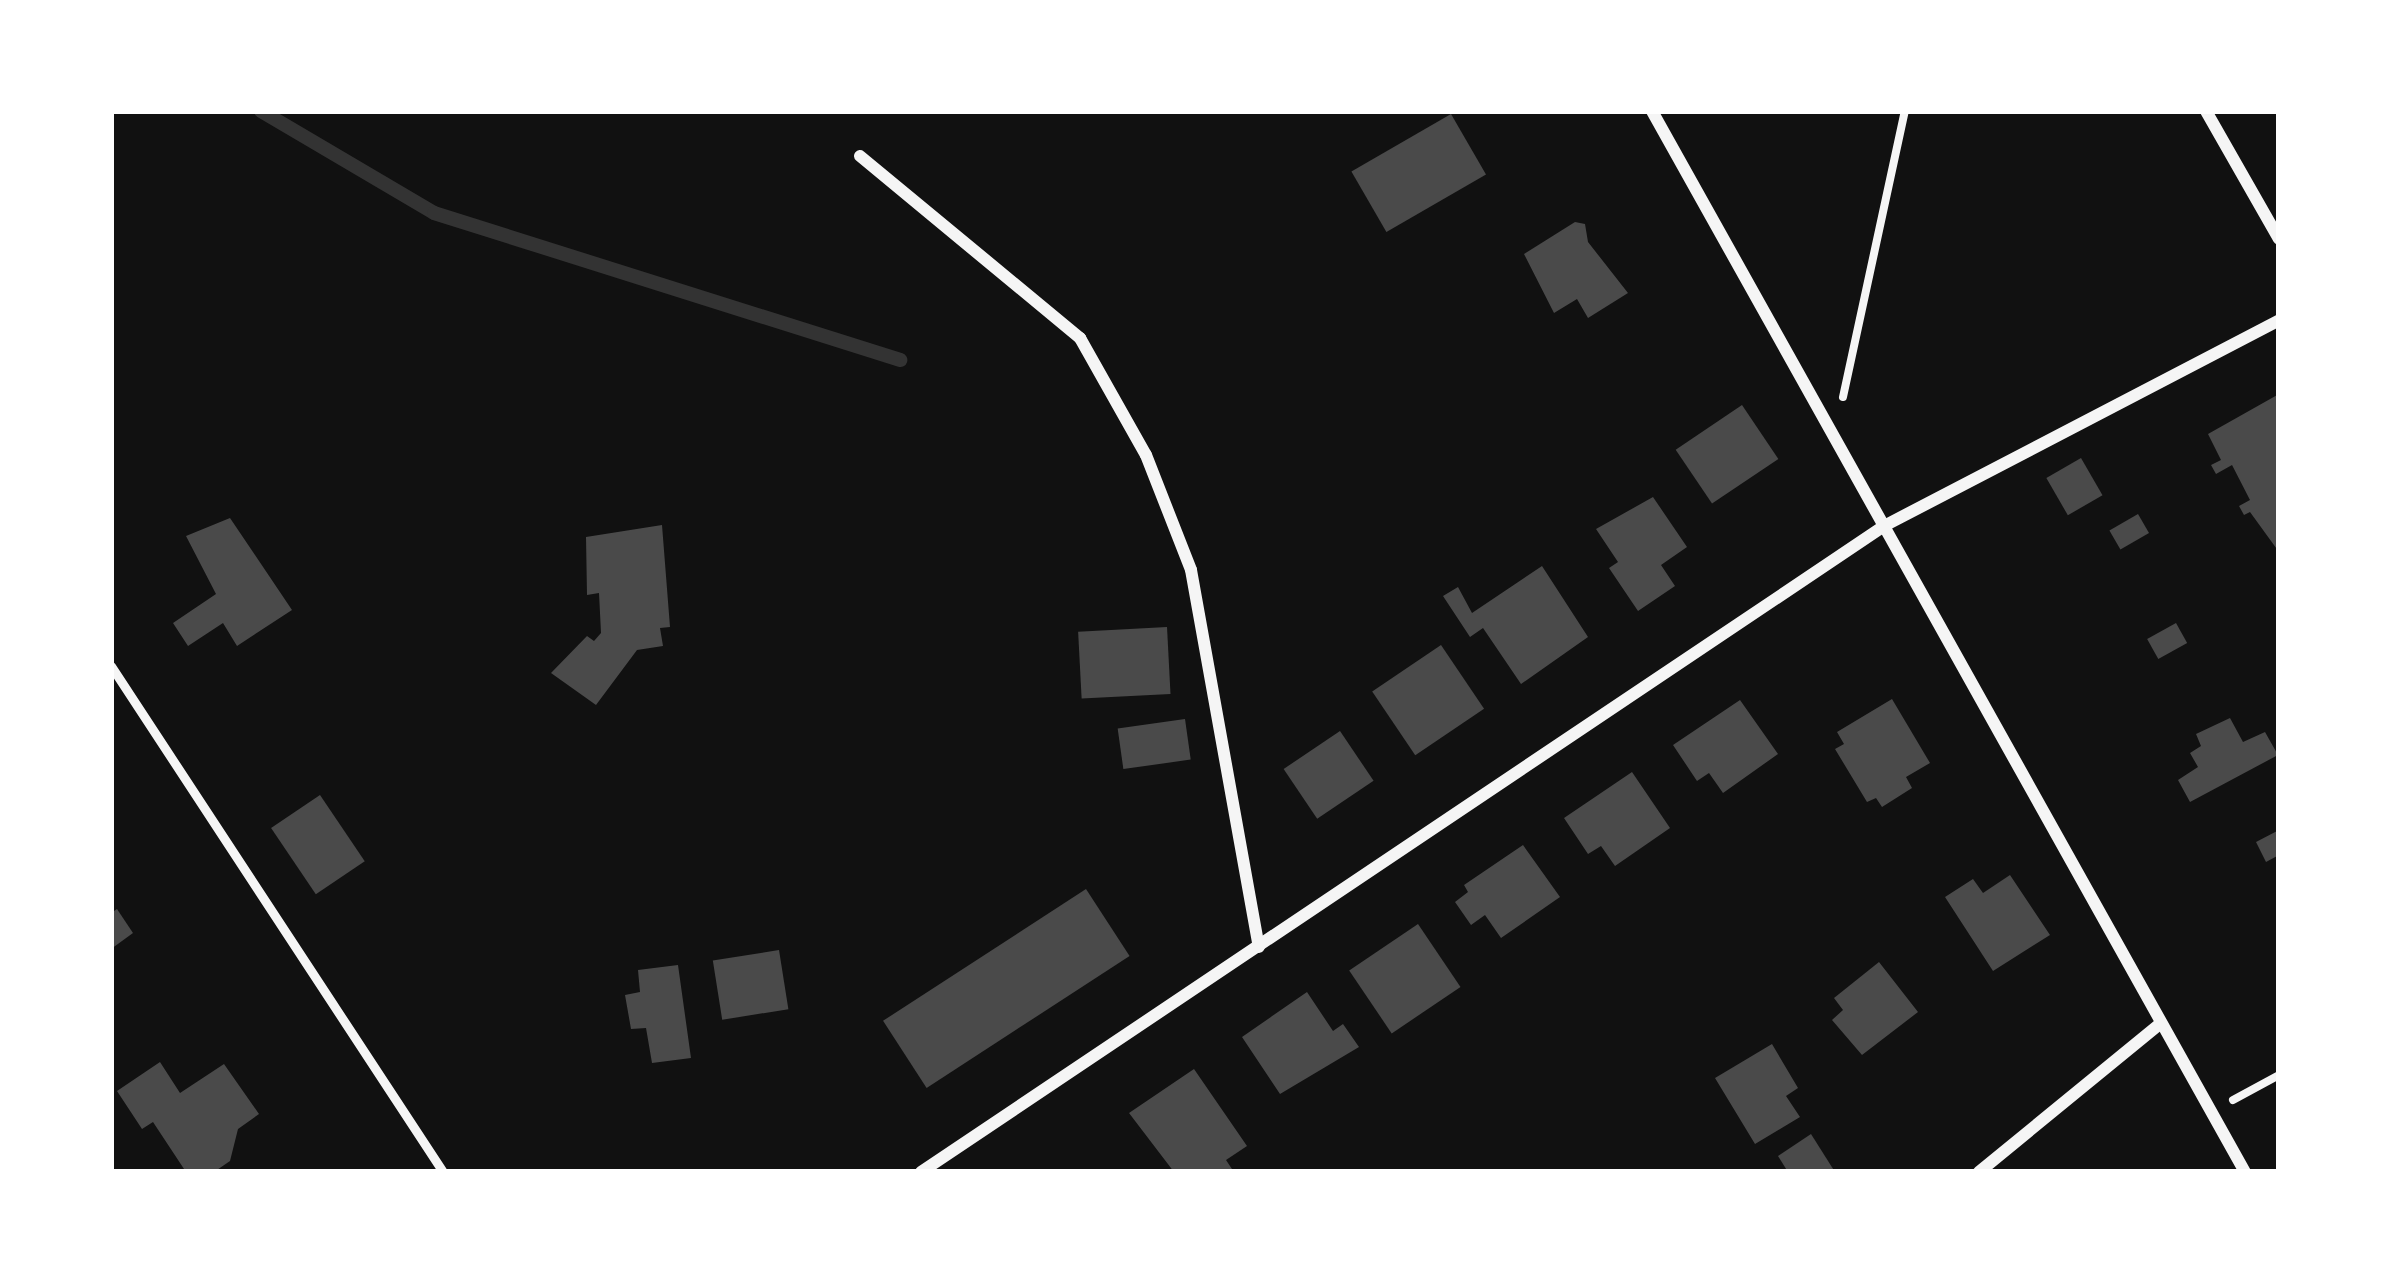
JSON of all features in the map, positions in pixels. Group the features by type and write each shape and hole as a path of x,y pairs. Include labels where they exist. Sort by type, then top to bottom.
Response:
{"street":[{"path":"1652,111 2245,1172"},
{"path":"2206,111 2279,239"},
{"path":"860,156 1079,338 1146,455 1191,570 1259,947"},
{"path":"921,1172 1884,526 2279,320"},
{"path":"1979,1172 2162,1023"}],"lane":[{"path":"111,666 443,1172"}],"path":[{"path":"1832,432 1905,111"},
{"path":"2211,1112 2279,1075"}],"building":[{"path":"1451,114 1486,175 1386,232 1351,172"},
{"path":"1575,222 1585,224 1588,242 1628,293 1588,318 1577,299 1554,313 1524,254"},
{"path":"2279,394 2279,552 2250,512 2244,515 2239,506 2250,500 2232,465 2216,474 2211,465 2221,460 2208,434"},
{"path":"1742,405 1778,459 1712,504 1676,450"},
{"path":"2081,458 2102,495 2068,515 2046,478"},
{"path":"1653,497 1687,547 1661,565 1675,586 1638,611 1609,568 1618,562 1596,529"},
{"path":"2138,514 2149,533 2120,550 2109,530"},
{"path":"230,518 292,610 237,646 223,623 188,646 173,623 216,594 186,536"},
{"path":"662,525 670,627 660,628 663,646 637,650 596,705 551,673 587,636 594,641 601,633 599,593 587,595 586,537"},
{"path":"1542,566 1588,637 1521,684 1483,628 1470,637 1443,596 1458,587 1472,613"},
{"path":"2176,623 2187,643 2158,659 2147,639"},
{"path":"1167,627 1171,694 1082,699 1078,632"},
{"path":"1441,645 1484,709 1415,755 1372,691"},
{"path":"1892,699 1930,763 1906,777 1912,788 1882,807 1876,798 1867,802 1835,749 1844,744 1837,732"},
{"path":"1740,700 1778,754 1723,793 1709,773 1697,781 1673,745"},
{"path":"2230,718 2243,742 2265,732 2278,755 2190,802 2178,780 2198,767 2190,753 2201,746 2196,734"},
{"path":"1185,719 1191,760 1123,769 1118,728"},
{"path":"1340,731 1374,781 1317,819 1284,769"},
{"path":"1632,772 1670,828 1615,866 1601,846 1588,854 1564,818"},
{"path":"320,795 365,861 316,894 271,828"},
{"path":"2279,830 2279,855 2266,862 2256,842"},
{"path":"1523,845 1560,897 1501,938 1485,915 1471,925 1455,902 1468,892 1464,885"},
{"path":"2010,875 2050,935 1993,971 1945,897 1973,879 1983,893"},
{"path":"1086,889 1130,956 927,1088 883,1021"},
{"path":"117,909 133,933 111,949 111,913"},
{"path":"1418,924 1460,987 1392,1033 1349,970"},
{"path":"779,950 788,1009 722,1020 713,960"},
{"path":"1879,962 1918,1012 1862,1055 1832,1020 1843,1010 1834,998"},
{"path":"678,965 691,1058 652,1063 646,1028 631,1029 625,995 640,992 638,970"},
{"path":"1307,992 1333,1031 1343,1024 1359,1047 1280,1094 1242,1037"},
{"path":"1772,1044 1798,1088 1786,1096 1800,1117 1755,1144 1715,1078"},
{"path":"160,1062 180,1093 224,1064 259,1114 238,1129 230,1161 214,1172 186,1172 153,1122 142,1129 117,1091"},
{"path":"1194,1069 1247,1146 1226,1160 1234,1172 1174,1172 1129,1113"},
{"path":"1811,1134 1835,1172 1788,1172 1778,1156"}],"waterway":[{"path":"261,111 434,213 900,360"}]}
